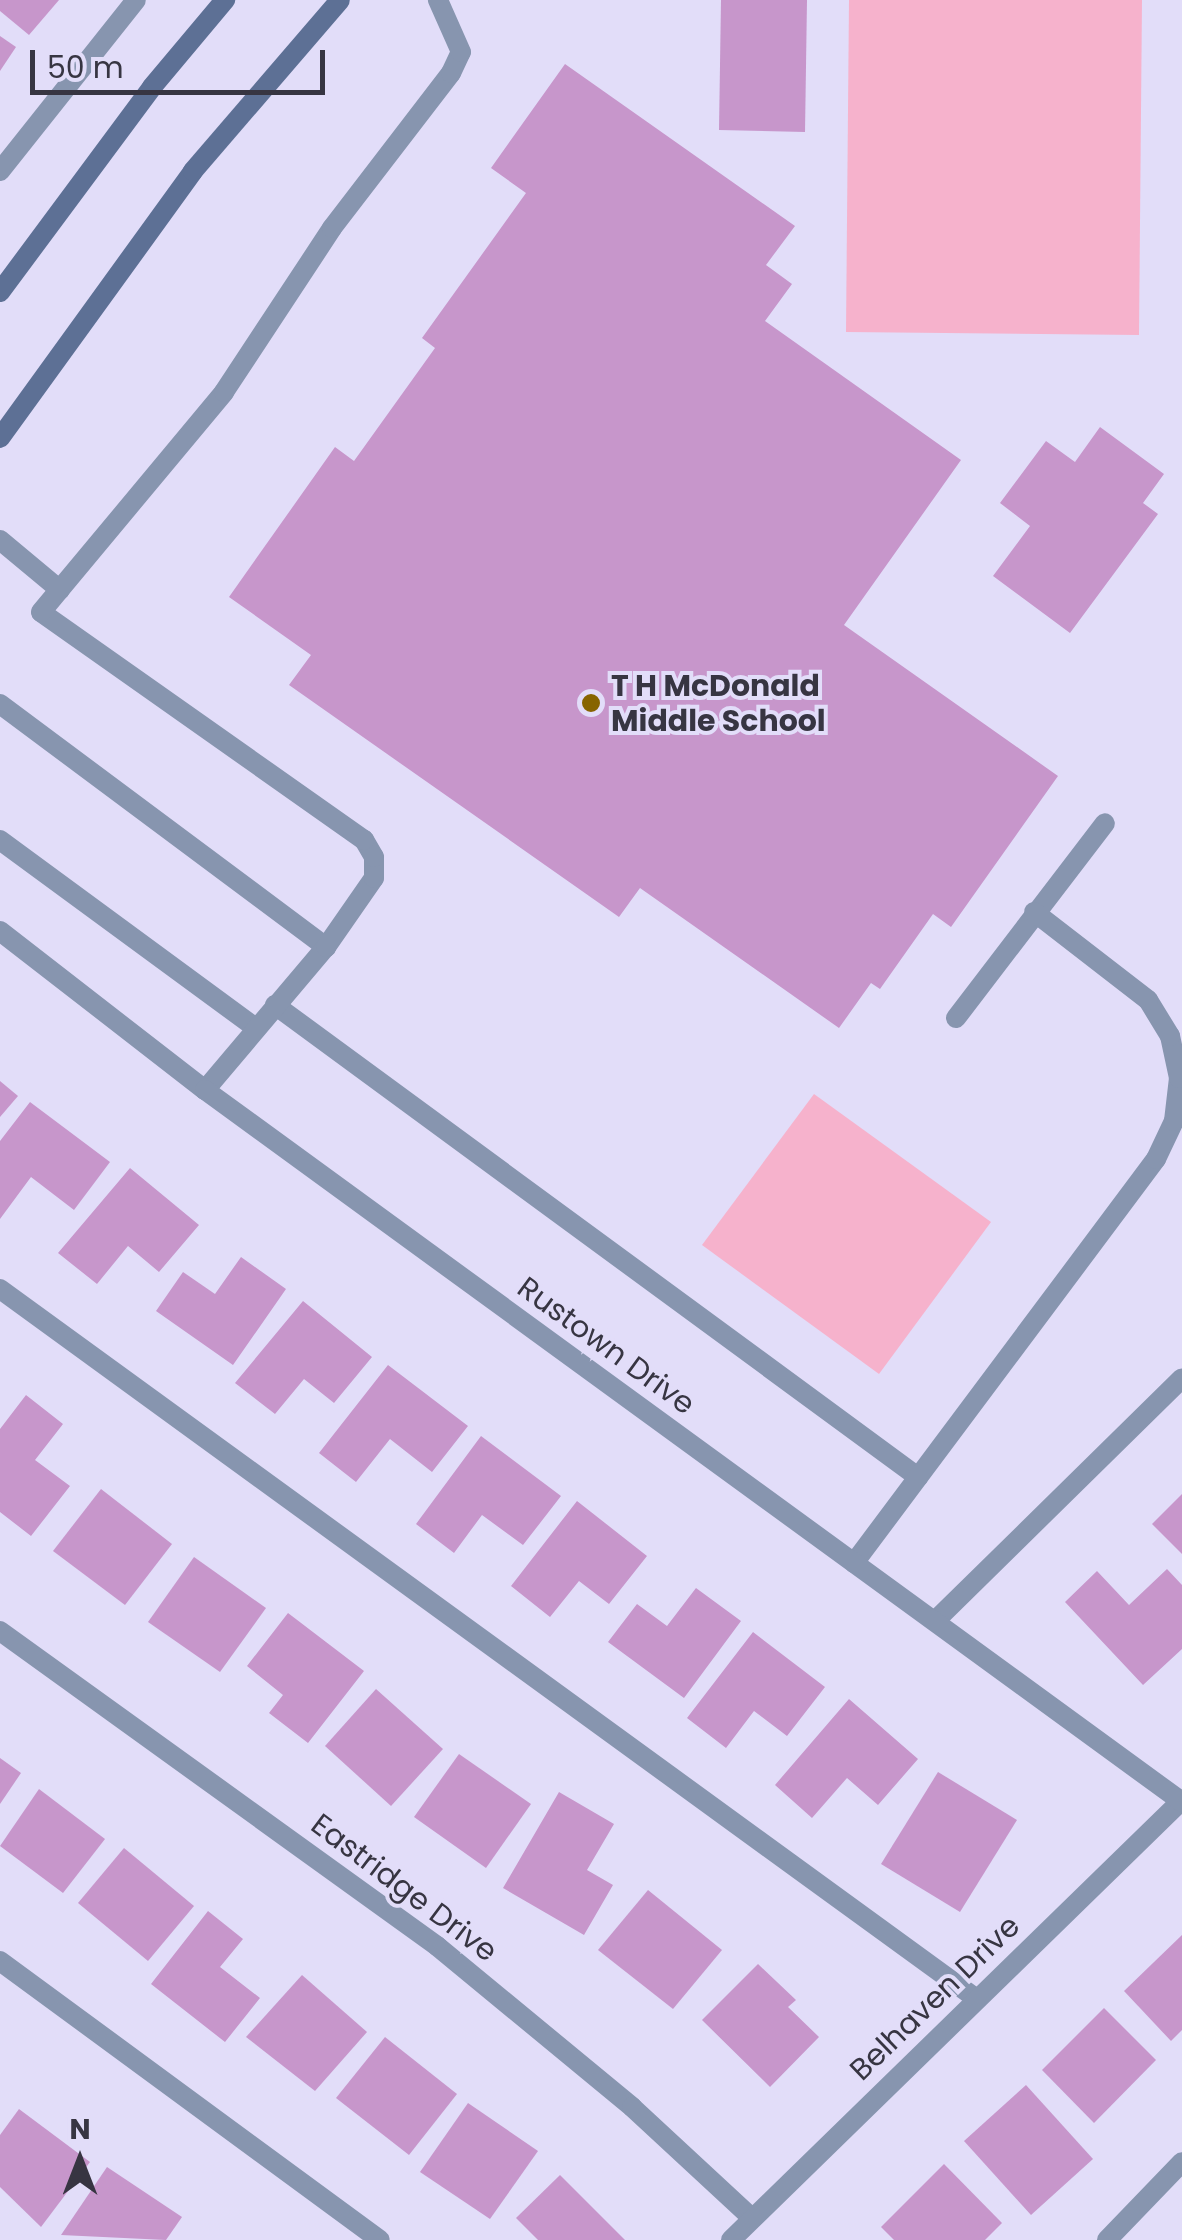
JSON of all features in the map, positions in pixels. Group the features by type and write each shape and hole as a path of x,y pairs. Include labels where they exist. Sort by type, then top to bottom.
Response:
{"main road":[{"path":"0,292 152,86 225,0"},
{"path":"0,438 193,171 340,0"}],"street":[{"path":"0,171 136,0"},
{"path":"206,1090 326,947 374,878 364,840 41,612 224,392 332,228 451,74 462,52 438,0"},
{"path":"2,548 60,590"},
{"path":"0,704 326,947"},
{"path":"956,1018 1105,823"},
{"path":"0,840 256,1028"},
{"path":"854,1563 1156,1159 1174,1120 1179,1078 1173,1050 1148,1000 1034,912"},
{"name":"Rustown Drive","path":"0,930 206,1090 1182,1801"},
{"path":"274,1005 918,1476"},
{"path":"0,1289 976,2000"},
{"path":"934,1621 1182,1378"},
{"name":"Eastridge Drive","path":"0,1632 436,1946 632,2108 752,2218"},
{"name":"Belhaven Drive","path":"732,2240 1182,1801"},
{"path":"0,1961 380,2240"},
{"path":"1107,2240 1182,2162"}],"shaded area":[{"path":"849,0 1142,0 1139,335 846,332"},
{"path":"814,1094 991,1222 879,1374 702,1245"}],"building":[{"path":"0,0 59,0 29,35 0,11"},
{"path":"721,0 807,0 805,132 719,130"},
{"path":"0,36 16,47 0,71"},
{"path":"565,64 795,226 766,265 792,284 765,321 961,460 844,625 1058,776 951,927 933,914 880,989 871,983 839,1028 640,888 619,917 289,685 311,655 229,597 335,447 354,461 435,348 422,338 526,193 491,168"},
{"path":"1100,427 1164,474 1143,503 1158,514 1070,633 993,576 1030,526 1000,503 1046,441 1075,462"},
{"path":"0,1081 18,1096 0,1117"},
{"path":"30,1102 110,1162 74,1210 31,1177 0,1219 0,1141"},
{"path":"130,1168 199,1225 159,1272 128,1246 97,1284 58,1253"},
{"path":"241,1257 286,1289 233,1365 156,1311 183,1272 215,1294"},
{"path":"303,1301 372,1357 334,1403 304,1379 275,1414 235,1383"},
{"path":"388,1365 468,1426 432,1472 390,1439 356,1482 319,1453"},
{"path":"26,1395 63,1424 35,1460 70,1486 31,1536 0,1512 0,1429"},
{"path":"481,1436 561,1496 523,1545 482,1515 454,1553 416,1524"},
{"path":"101,1489 172,1544 125,1605 53,1551"},
{"path":"1182,1494 1182,1554 1152,1524"},
{"path":"577,1501 647,1556 609,1604 579,1581 550,1617 511,1586"},
{"path":"194,1557 266,1608 220,1672 148,1622"},
{"path":"1167,1569 1182,1585 1182,1649 1143,1685 1065,1602 1097,1571 1129,1605"},
{"path":"696,1588 741,1621 684,1698 608,1642 637,1604 667,1626"},
{"path":"288,1613 364,1671 308,1743 269,1713 283,1695 247,1666"},
{"path":"753,1632 825,1687 787,1736 754,1711 726,1748 687,1718"},
{"path":"376,1689 443,1749 391,1806 325,1746"},
{"path":"849,1699 918,1759 878,1805 847,1778 812,1818 775,1785"},
{"path":"459,1754 531,1804 486,1868 414,1817"},
{"path":"0,1758 21,1773 0,1804"},
{"path":"938,1772 1017,1820 960,1912 881,1864"},
{"path":"39,1789 105,1839 63,1893 0,1846"},
{"path":"559,1792 614,1824 587,1870 613,1885 584,1935 503,1888"},
{"path":"124,1848 194,1906 148,1961 78,1903"},
{"path":"648,1890 722,1950 673,2009 598,1950"},
{"path":"208,1911 243,1939 220,1967 260,1998 225,2042 151,1984"},
{"path":"1182,1935 1182,2030 1171,2041 1124,1991"},
{"path":"758,1964 796,2000 788,2007 819,2037 770,2087 702,2020"},
{"path":"302,1975 367,2032 315,2091 246,2037"},
{"path":"1104,2008 1156,2060 1094,2123 1042,2070"},
{"path":"385,2037 457,2094 409,2155 336,2098"},
{"path":"1026,2085 1093,2159 1031,2215 964,2141"},
{"path":"468,2103 538,2151 490,2219 420,2172"},
{"path":"19,2109 90,2162 41,2227 0,2187 0,2135"},
{"path":"944,2164 1002,2223 985,2240 894,2240 881,2227"},
{"path":"107,2167 182,2217 166,2240 61,2235"},
{"path":"560,2175 625,2240 538,2240 516,2218"}],"place":[{"name":"T H McDonald Middle School","path":"591,703"}]}
